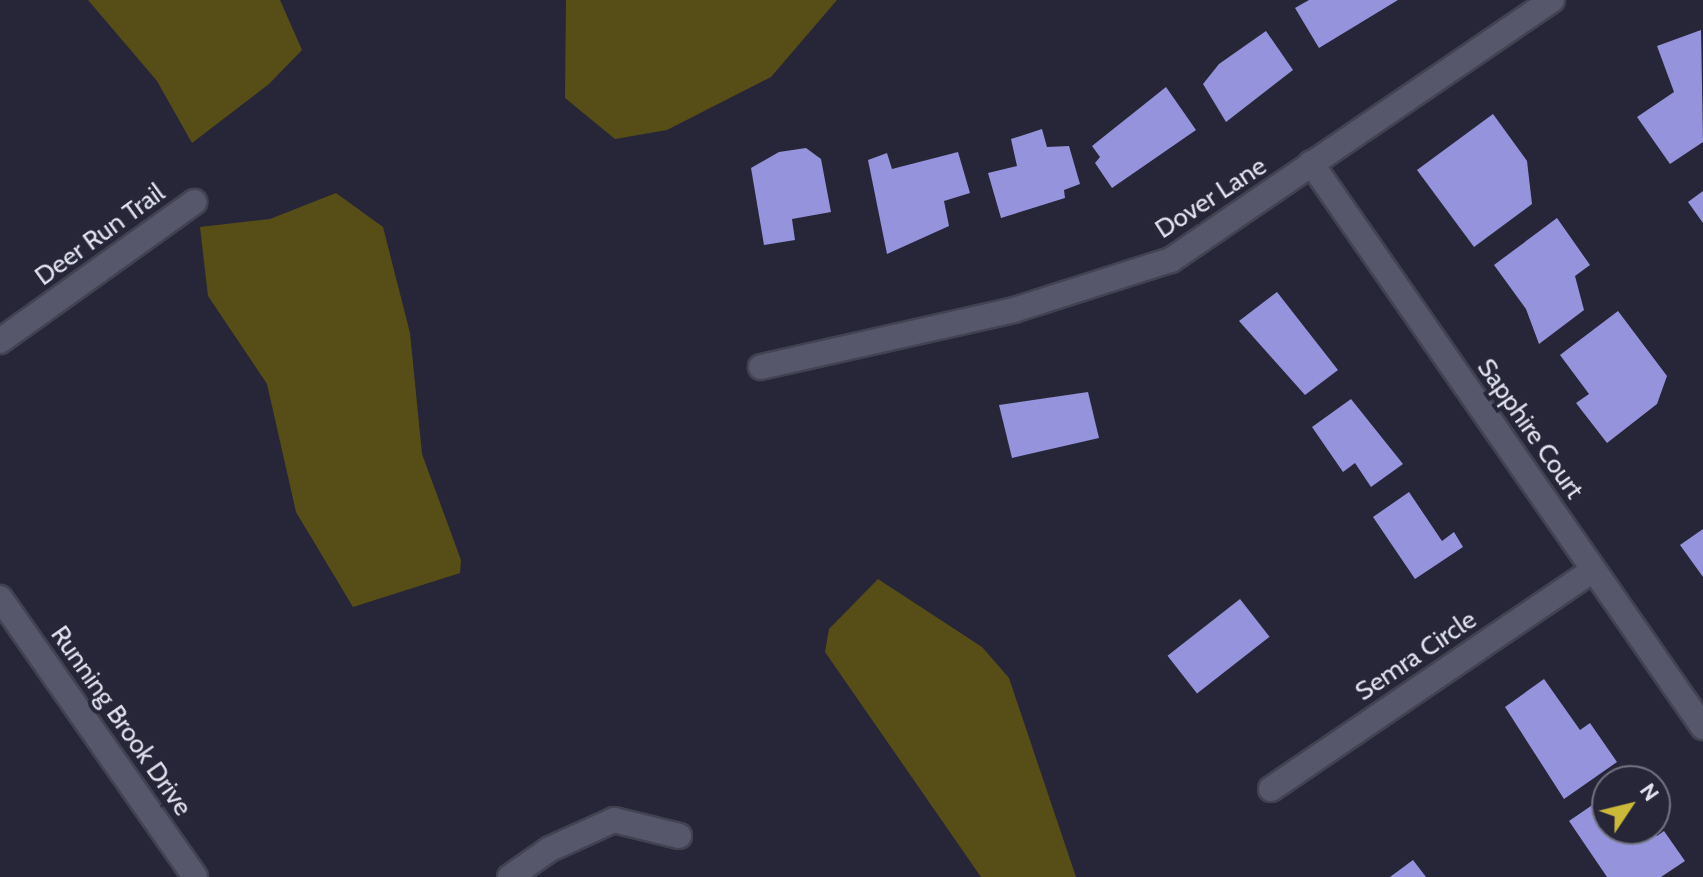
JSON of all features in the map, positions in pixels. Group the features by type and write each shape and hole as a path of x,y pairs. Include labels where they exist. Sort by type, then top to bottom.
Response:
{"street":[{"name":"Dover Lane","path":"761,367 1014,310 1171,260 1552,0"},
{"name":"Sapphire Court","path":"1311,163 1703,727"},
{"name":"Deer Run Trail","path":"0,341 194,202"},
{"name":"Semra Circle","path":"1271,789 1593,570"},
{"name":"Running Brook Drive","path":"0,598 195,877"},
{"path":"510,877 550,849 614,820 679,836"}],"shaded area":[{"path":"88,0 280,0 302,50 269,84 192,143 157,81"},
{"path":"566,0 837,0 771,77 667,130 615,139 565,98"},
{"path":"336,193 383,227 410,333 422,454 461,560 460,573 353,607 296,512 267,384 208,296 200,227 270,219"},
{"path":"878,579 982,647 1009,678 1076,877 981,877 825,652 829,629"}],"building":[{"path":"1309,0 1398,0 1319,48 1295,8"},
{"path":"1701,30 1703,142 1670,164 1637,117 1674,92 1657,46"},
{"path":"1266,31 1293,70 1226,122 1203,84 1219,64"},
{"path":"1166,87 1196,130 1112,188 1095,163 1100,157 1092,146"},
{"path":"1493,114 1527,161 1532,204 1474,247 1417,170"},
{"path":"1042,129 1047,147 1069,146 1080,184 1064,190 1065,198 1001,218 988,173 1017,166 1011,139"},
{"path":"806,148 821,159 831,212 792,219 795,240 764,245 751,168 779,152"},
{"path":"958,152 970,193 944,201 949,226 887,254 868,160 887,153 892,169"},
{"path":"1703,191 1703,223 1688,202"},
{"path":"1557,218 1590,265 1575,276 1584,310 1539,344 1526,309 1494,265"},
{"path":"1277,292 1338,370 1305,395 1239,321"},
{"path":"1618,311 1667,376 1657,404 1607,443 1576,403 1589,394 1560,355"},
{"path":"1088,392 1099,438 1012,458 999,405"},
{"path":"1351,399 1403,464 1371,487 1355,463 1343,472 1312,427"},
{"path":"1409,492 1442,541 1454,532 1463,547 1415,579 1373,517"},
{"path":"1703,529 1703,577 1680,545"},
{"path":"1240,599 1270,637 1197,693 1168,656"},
{"path":"1544,679 1580,730 1590,723 1617,762 1613,765 1591,765 1591,780 1564,799 1505,707"},
{"path":"1591,806 1591,845 1671,845 1671,841 1685,861 1661,877 1607,877 1569,821"},
{"path":"1413,860 1426,877 1390,877"}]}
